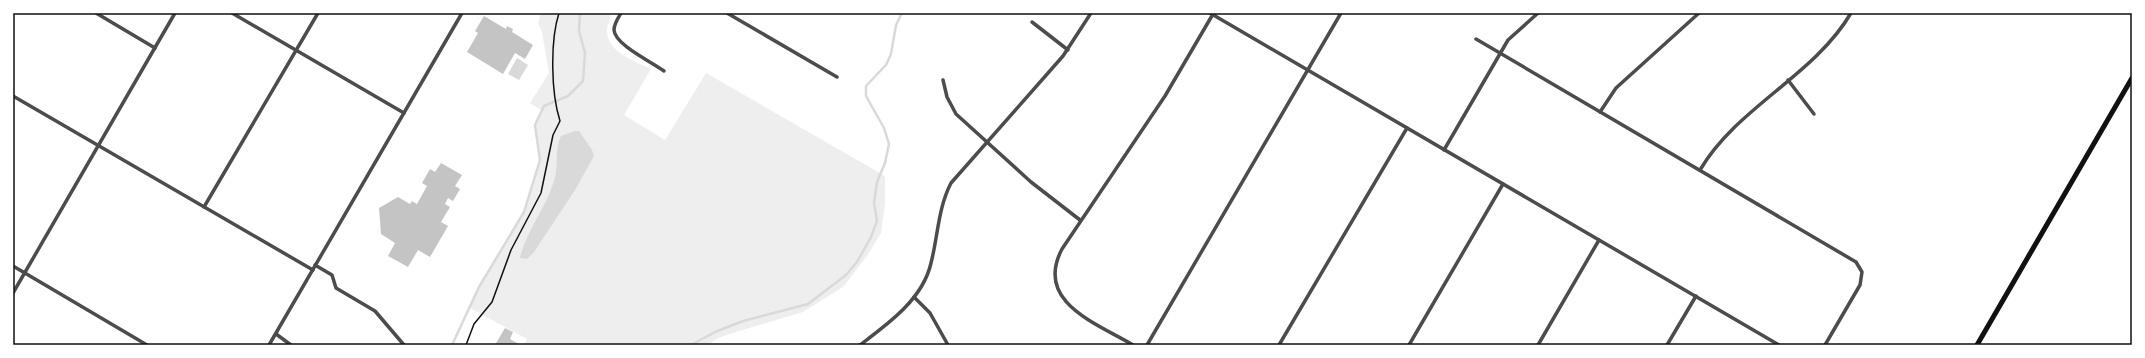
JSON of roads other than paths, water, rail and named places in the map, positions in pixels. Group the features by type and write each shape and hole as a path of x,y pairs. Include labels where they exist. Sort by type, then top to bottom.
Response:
{"main road":[{"path":"1977,345 2132,78"}],"street":[{"path":"96,13 155,48"},
{"path":"13,293 176,13"},
{"path":"232,13 404,113"},
{"path":"204,207 318,13"},
{"path":"269,345 462,13"},
{"path":"621,13 614,28 617,38 624,45 664,71"},
{"path":"727,13 837,77"},
{"path":"860,345 902,310 914,297 931,264 946,193 956,175 1068,50 1091,13"},
{"path":"1147,345 1341,13"},
{"path":"1444,150 1499,53 1511,36 1538,13"},
{"path":"1600,112 1619,85 1700,13"},
{"path":"1700,170 1718,143 1788,80 1841,29 1851,13"},
{"path":"1133,345 1074,311 1062,298 1054,275 1058,256 1080,220 1165,96 1212,14 1779,345"},
{"path":"1032,22 1068,50"},
{"path":"1476,39 1856,262 1862,272 1860,285 1825,345"},
{"path":"943,80 947,97 956,114 1031,182 1080,220"},
{"path":"1788,80 1814,114"},
{"path":"13,96 312,270"},
{"path":"1279,345 1407,128"},
{"path":"1409,345 1503,184"},
{"path":"1538,345 1599,240"},
{"path":"316,265 332,275 336,288 375,311 404,345"},
{"path":"13,266 147,345"},
{"path":"1667,345 1696,296"},
{"path":"914,297 930,313 948,345"},
{"path":"276,334 291,345"}],"waterway":[{"path":"452,345 479,287 524,212 540,160 535,125 544,106 568,96 583,81 585,53 579,31 580,13"},
{"path":"691,345 715,332 743,321 808,304 846,275 857,262 871,237 877,221 874,203 877,182 885,163 889,144 884,128 866,96 866,86 886,65 891,54 896,25 902,13"}]}
